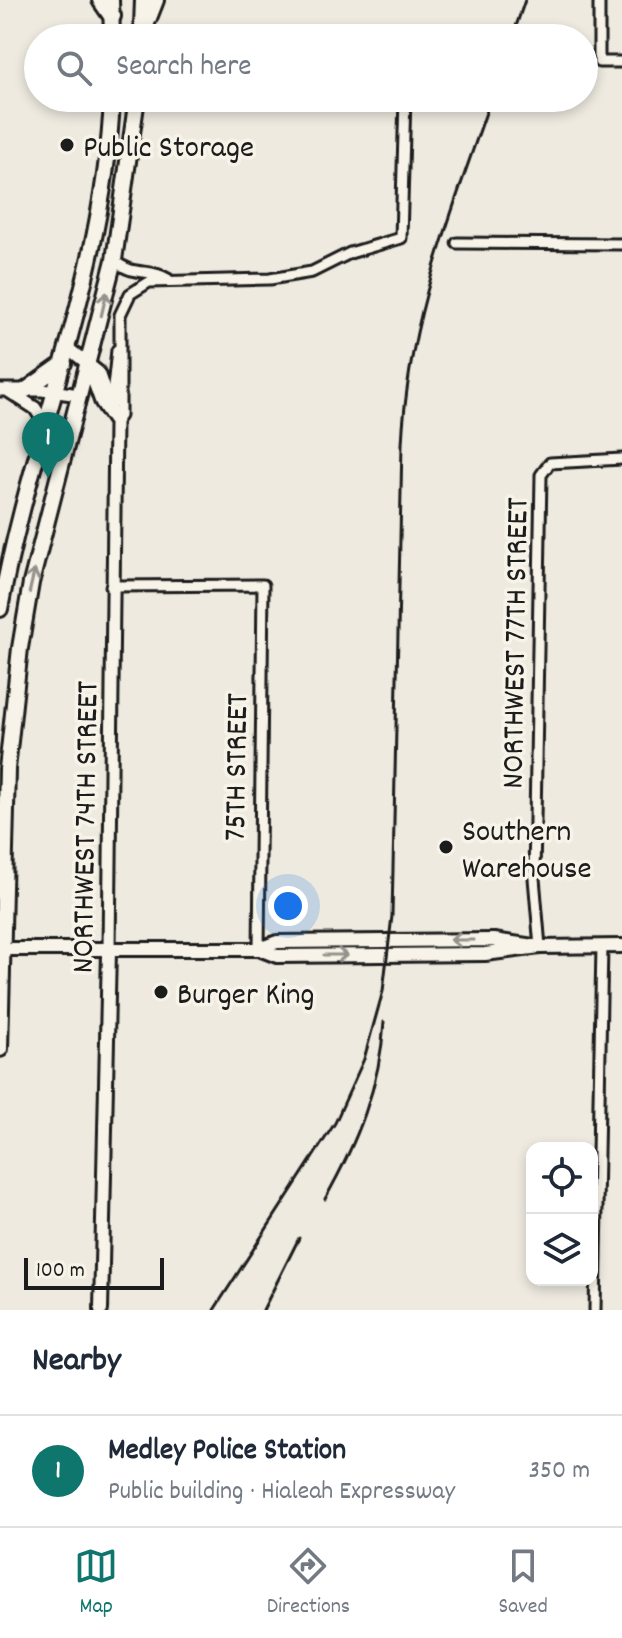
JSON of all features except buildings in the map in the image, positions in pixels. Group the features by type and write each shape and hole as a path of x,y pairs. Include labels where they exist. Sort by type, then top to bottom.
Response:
{"highway":[{"path":"101,0 111,8"},
{"path":"146,24 155,0"}],"main road":[{"path":"142,24 143,0"},
{"path":"0,609 46,425 67,356 98,217 110,112"},
{"path":"0,1049 7,769 18,658 31,583 114,260 135,112"},
{"path":"26,390 67,356"},
{"path":"1,951 259,949 277,942 494,940 540,947 622,946"},
{"name":"NORTHWEST 74TH STREET","path":"101,1310 109,950"}],"street":[{"path":"599,0 599,62 622,62"},
{"path":"114,260 131,273 158,273 171,280 285,277 312,272 350,253 401,238 405,112"},
{"path":"457,243 622,244"},
{"name":"NORTHWEST 74TH STREET","path":"111,402 121,310 130,294 149,282 171,280"},
{"name":"NORTHWEST 74TH STREET","path":"109,950 112,419 120,416 118,347"},
{"path":"67,356 98,372 111,402 112,419"},
{"path":"88,366 112,419"},
{"path":"3,390 56,391 80,395"},
{"path":"3,390 35,408 46,425"},
{"name":"NORTHWEST 77TH STREET","path":"540,947 534,878 541,475 550,463 622,459"},
{"name":"75TH STREET","path":"111,586 263,585 259,949"},
{"path":"595,1310 602,946"}],"railway":[{"path":"517,24 525,0"},
{"path":"214,1310 335,1123 364,1059 383,991 392,916 402,444 406,398 422,310 486,112"},
{"path":"325,1199 365,1114 378,1069 384,1022"},
{"path":"263,1310 299,1238"}],"place":[{"name":"Public Storage","path":"67,145"},
{"name":"Medley Police Station","path":"48,478"},
{"name":"Southern Warehouse","path":"446,847"},
{"name":"Burger King","path":"161,992"}]}
